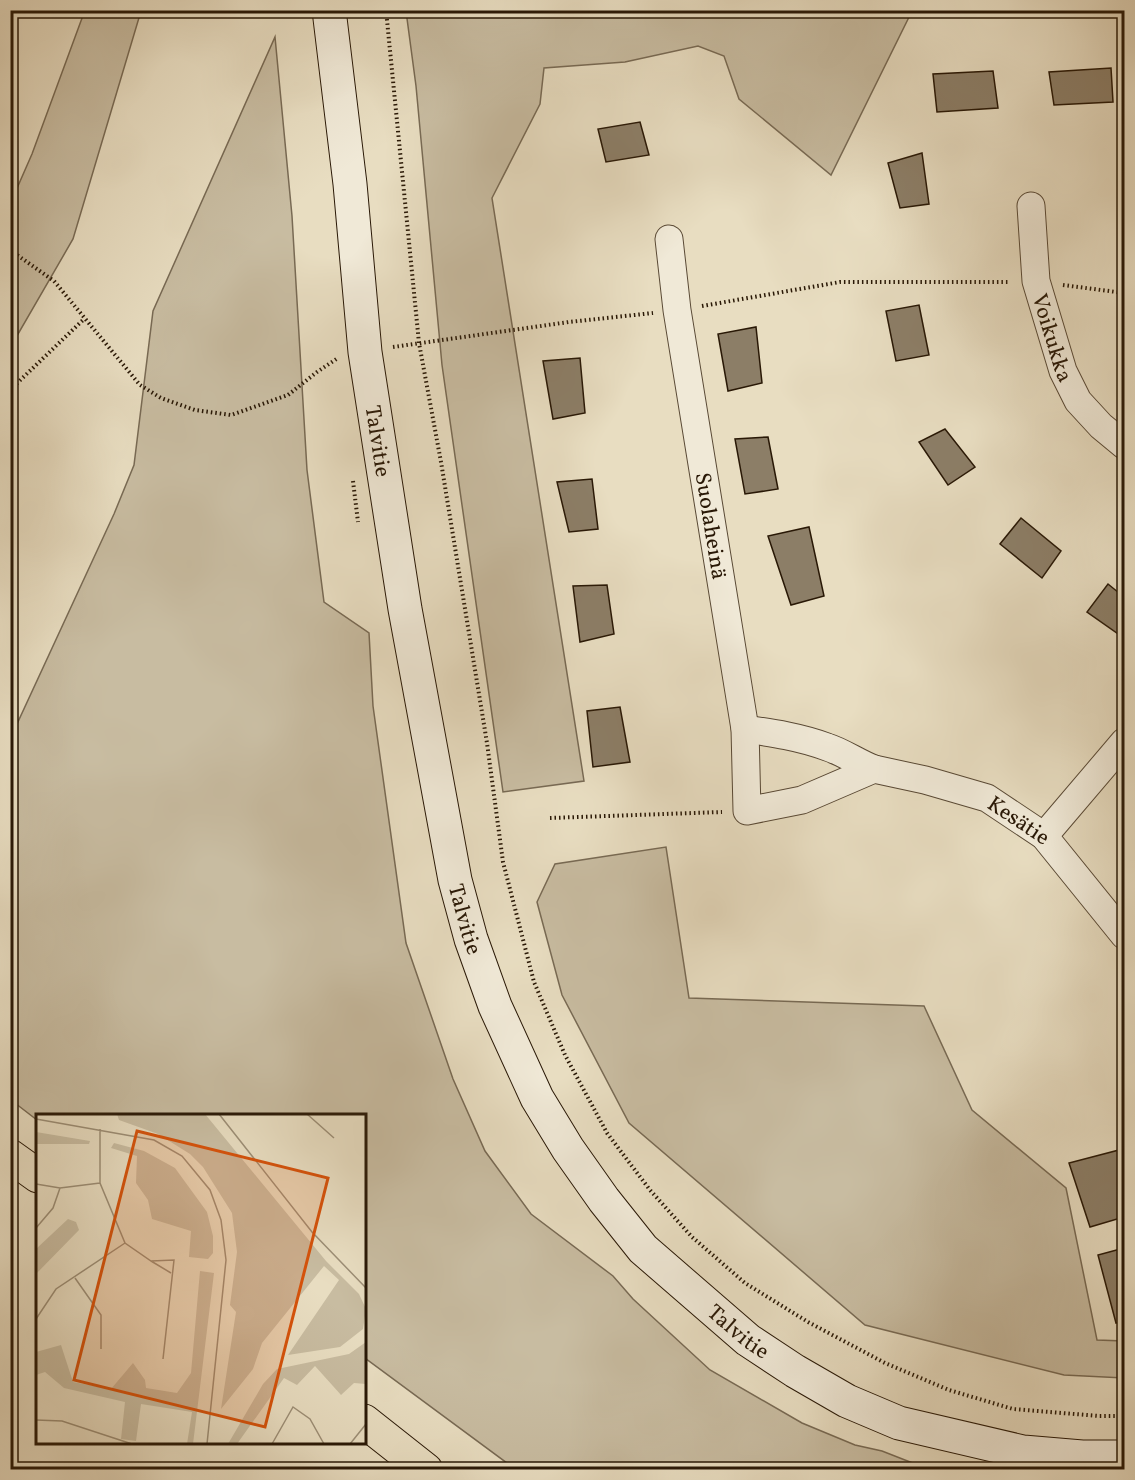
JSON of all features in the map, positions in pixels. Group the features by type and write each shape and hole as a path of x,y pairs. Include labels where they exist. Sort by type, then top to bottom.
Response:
{"main road":[{"path":"10,1156 36,1175"},
{"path":"366,1423 426,1470"}],"street":[{"name":"Talvitie","path":"328,10 350,184 365,352 405,609 455,880 471,939 495,1006 537,1098 568,1149 604,1200 643,1249 748,1340 847,1401 899,1423 1023,1452 1082,1457 1125,1457"},
{"name":"Voikukka","path":"1030,206 1036,282 1063,371 1078,401 1101,426 1125,445"},
{"name":"Suolaheinä","path":"669,239 677,310 745,729 747,811"},
{"name":"Kesätie","path":"745,729 790,735 830,747 874,769 925,780 987,798 1044,836 1125,935"},
{"path":"1044,836 1125,742"},
{"path":"747,811 802,800 874,769"}],"path":[{"path":"386,10 419,343 466,614 503,862 534,982 565,1055 607,1134 650,1190 692,1237 745,1283 808,1322 885,1364 949,1390 1014,1409 1125,1416"},
{"path":"10,250 54,281 140,385 161,398 195,410 231,415 288,394 337,359 365,352 569,322 677,310 840,282 1036,282 1125,293"},
{"path":"10,390 84,320"},
{"path":"550,818 747,811"}],"shaded area":[{"path":"85,10 141,11 73,239 11,344 11,202 32,154"},
{"path":"406,11 912,11 831,175 739,99 724,56 698,46 625,62 544,68 540,104 492,198 584,781 503,792 442,365 416,86"},
{"path":"275,37 292,216 307,470 324,602 369,633 373,706 406,943 453,1079 485,1151 531,1214 613,1276 633,1299 710,1370 802,1423 855,1445 882,1451 928,1469 515,1469 366,1359 366,1114 36,1114 36,1119 11,1100 11,737 114,514 134,465 153,311"},
{"path":"666,847 689,998 924,1006 972,1110 1066,1188 1097,1340 1124,1341 1124,1378 1064,1375 865,1325 629,1123 562,995 537,902 555,864"}],"building":[{"path":"1111,68 1113,102 1054,105 1049,72"},
{"path":"993,71 998,108 937,112 933,74"},
{"path":"640,122 649,155 606,162 598,129"},
{"path":"922,153 929,204 900,208 888,163"},
{"path":"919,305 929,355 896,361 886,311"},
{"path":"756,327 762,383 728,391 718,334"},
{"path":"580,358 585,413 553,419 543,361"},
{"path":"945,429 975,467 948,485 919,442"},
{"path":"768,437 778,489 745,494 735,439"},
{"path":"592,479 598,529 569,532 557,482"},
{"path":"1021,518 1061,551 1042,578 1000,544"},
{"path":"809,527 824,596 791,605 768,536"},
{"path":"1108,584 1124,597 1124,638 1087,612"},
{"path":"607,585 614,634 580,642 573,586"},
{"path":"620,707 630,762 593,767 587,711"},
{"path":"1119,1150 1124,1168 1124,1217 1090,1227 1069,1163"},
{"path":"1124,1248 1124,1321 1116,1323 1098,1255"}]}
